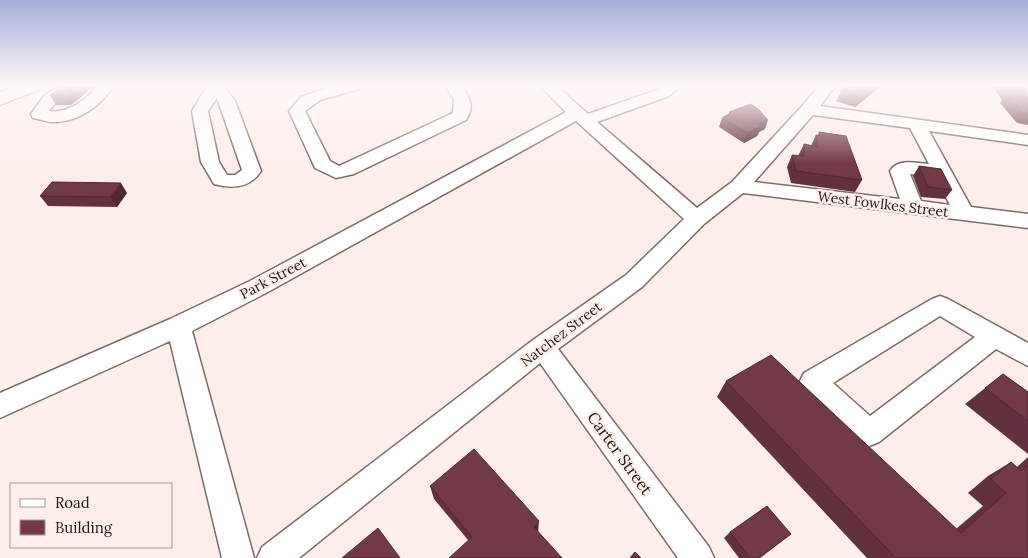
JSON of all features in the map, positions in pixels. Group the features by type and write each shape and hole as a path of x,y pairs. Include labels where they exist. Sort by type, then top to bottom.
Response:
{"street":[{"path":"41,112 40,114 59,117 72,112"},
{"path":"200,112 210,162 221,180 231,182 247,178 252,171 231,112"},
{"path":"297,112 322,164 336,172 347,170 460,116 462,112"},
{"path":"576,112 697,219"},
{"name":"Park Street","path":"0,406 179,326 258,287 581,117 598,112"},
{"name":"Natchez Street","path":"273,558 542,347 634,281 697,219 739,186 806,112"},
{"path":"831,112 1028,140"},
{"path":"916,124 966,214"},
{"path":"913,207 899,171 904,168 941,171"},
{"name":"West Fowlkes Street","path":"739,186 1028,222"},
{"path":"994,336 869,433 813,381 940,305 1028,355"},
{"path":"179,326 238,558"},
{"name":"Carter Street","path":"542,347 698,558"}],"building":[{"path":"729,112 761,112 768,120 758,124 761,126 747,133 722,118 731,113"},
{"path":"819,132 846,136 862,180 796,171 792,155 804,156 804,144 818,147 816,135 820,136"},
{"path":"919,166 941,169 952,190 928,187"},
{"path":"52,182 121,183 110,197 40,196"},
{"path":"771,355 961,533 1006,493 991,479 1011,462 1021,471 1028,465 1028,558 896,558 726,381"},
{"path":"1003,374 1028,392 1028,421 985,388"},
{"path":"474,449 539,521 534,527 562,558 449,558 472,537 430,486"},
{"path":"767,506 791,534 759,558 750,558 730,532"},
{"path":"378,528 400,558 342,558"},
{"path":"635,552 641,558 630,558"}]}
